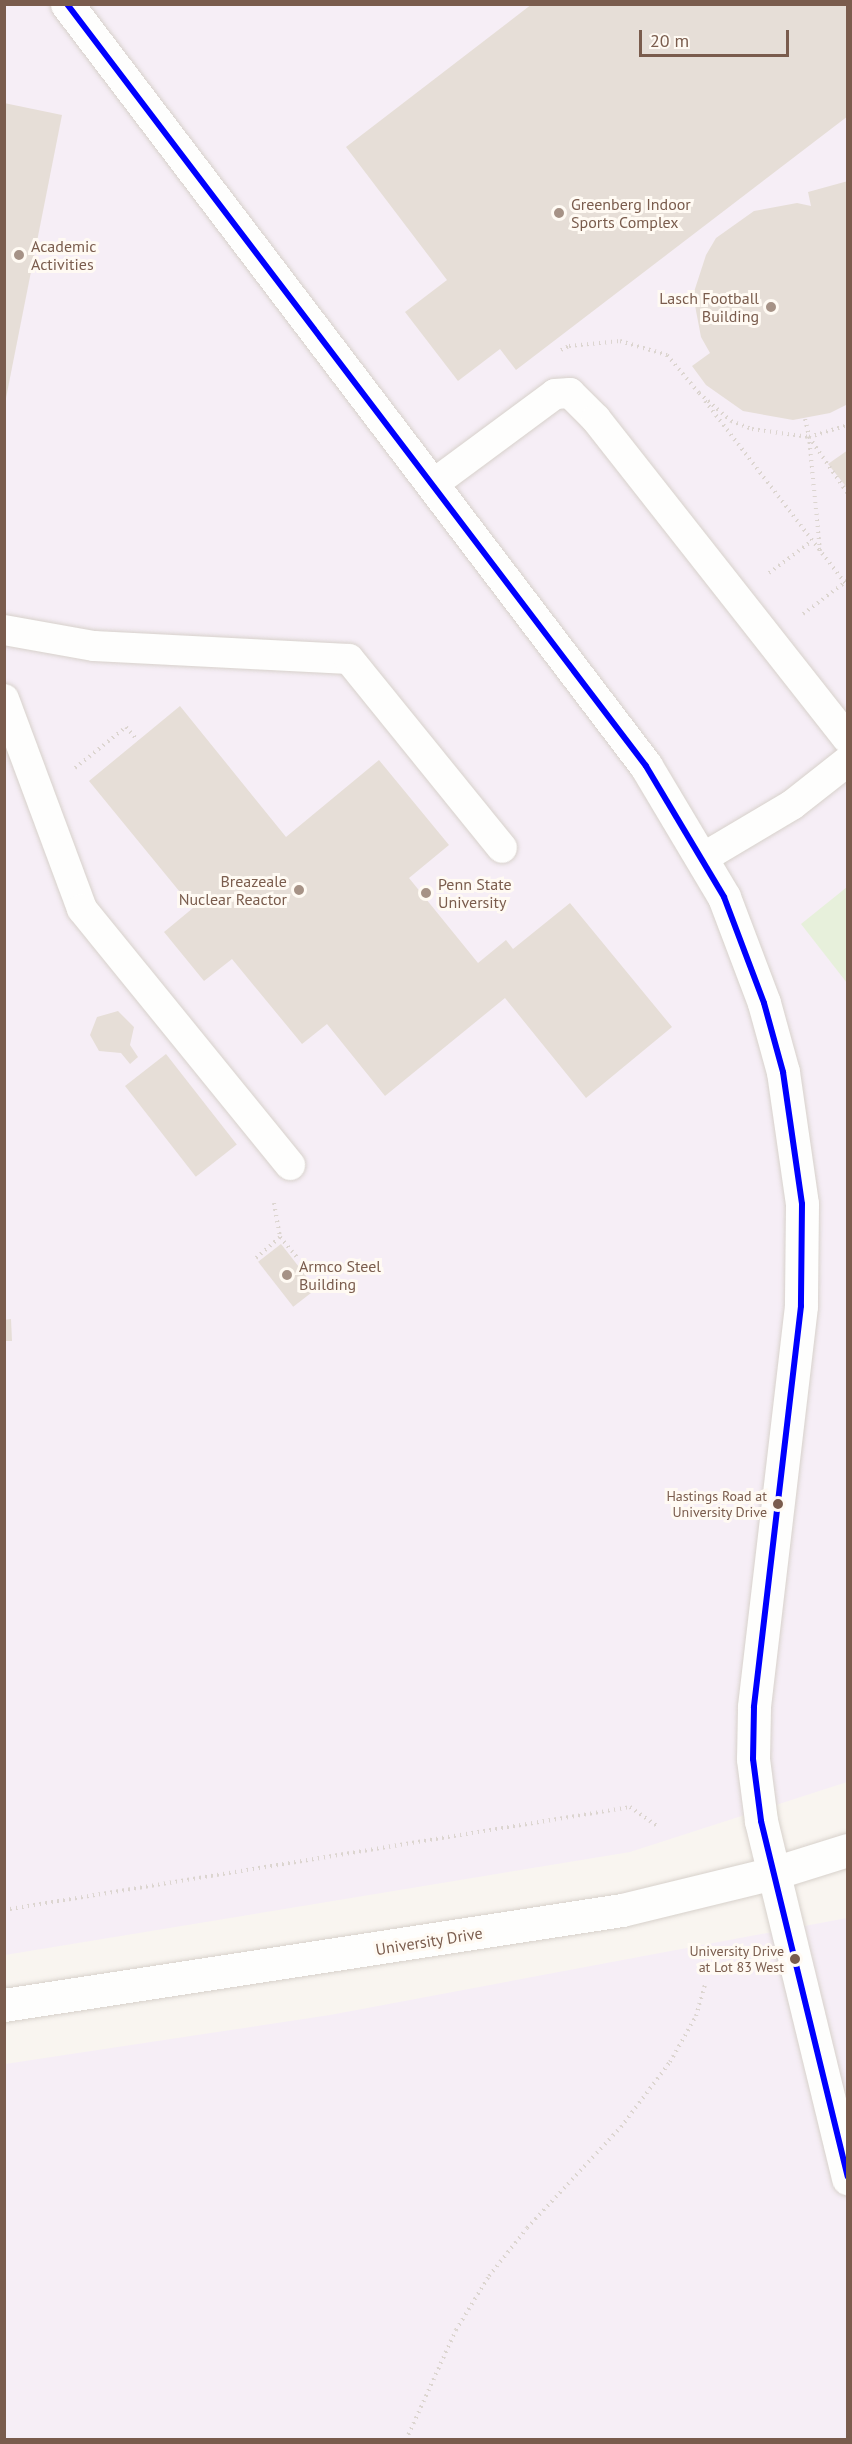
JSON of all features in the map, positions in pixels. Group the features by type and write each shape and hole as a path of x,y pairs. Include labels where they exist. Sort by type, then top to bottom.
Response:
{"street":[{"path":"67,4 646,766 724,897 764,1003 783,1072 802,1204 801,1306 754,1707 753,1759 761,1821 848,2179"},
{"name":"University Drive","path":"4,2005 611,1912 774,1873 848,1850"}],"lane":[{"path":"432,485 555,394 570,393 581,401 848,739"},
{"path":"4,630 94,646 349,659 502,848"},
{"path":"4,699 82,909 290,1165"},
{"path":"701,859 792,805 848,761"}],"path":[{"path":"699,393 820,552 846,581 848,587"},
{"path":"805,419 809,437 820,552"},
{"path":"748,428 809,437 848,425"},
{"path":"809,437 848,494"},
{"path":"736,598 812,541"},
{"path":"769,639 846,581"},
{"path":"40,796 126,727 138,741"},
{"path":"256,1258 280,1237"},
{"path":"4,1910 630,1807 657,1826"},
{"path":"406,2439 456,2330 489,2276 527,2228 621,2127 670,2062 696,2016 706,1982"}],"shaded area":[{"name":"Penn State University","path":"5,5 847,5 847,1782 630,1852 5,1955"},
{"path":"847,1918 847,2439 5,2440 5,2064 330,2015"}],"green space":[{"path":"847,887 847,983 801,924"}],"building":[{"name":"Greenberg Indoor Sports Complex","path":"532,4 848,4 848,116 516,370 500,349 458,381 405,312 447,280 346,147"},
{"name":"Academic Activities","path":"4,103 62,115 6,398 4,398"},
{"name":"Lasch Football Building","path":"848,181 848,404 830,413 793,420 743,411 706,385 692,366 710,353 701,337 693,295 706,255 716,238 754,211 797,203 811,206 808,192"},
{"path":"848,450 848,489 828,464"},
{"name":"Breazeale Nuclear Reactor","path":"180,706 286,837 379,760 449,845 409,878 478,963 506,940 513,949 570,903 672,1027 586,1098 505,998 385,1096 327,1024 302,1044 232,959 204,981 164,932 193,908 89,781"},
{"path":"118,1011 134,1027 130,1045 138,1057 130,1064 121,1053 99,1051 90,1035 97,1017"},
{"path":"166,1054 237,1145 196,1177 125,1086"},
{"name":"Armco Steel Building","path":"281,1244 316,1289 293,1307 258,1262"},
{"path":"11,1319 12,1341 4,1341 4,1320"}],"transit line":[{"path":"67,4 646,766 724,897 764,1003 783,1072 802,1204 801,1306 754,1707 753,1759 761,1821 848,2177"}],"place":[{"name":"Greenberg Indoor Sports Complex","path":"559,213"},
{"name":"Academic Activities","path":"19,255"},
{"name":"Lasch Football Building","path":"771,307"},
{"name":"Breazeale Nuclear Reactor","path":"299,890"},
{"name":"Penn State University","path":"426,893"},
{"name":"Armco Steel Building","path":"287,1275"},
{"name":"Hastings Road at University Drive","path":"778,1504"},
{"name":"University Drive at Lot 83 West","path":"795,1959"}]}
